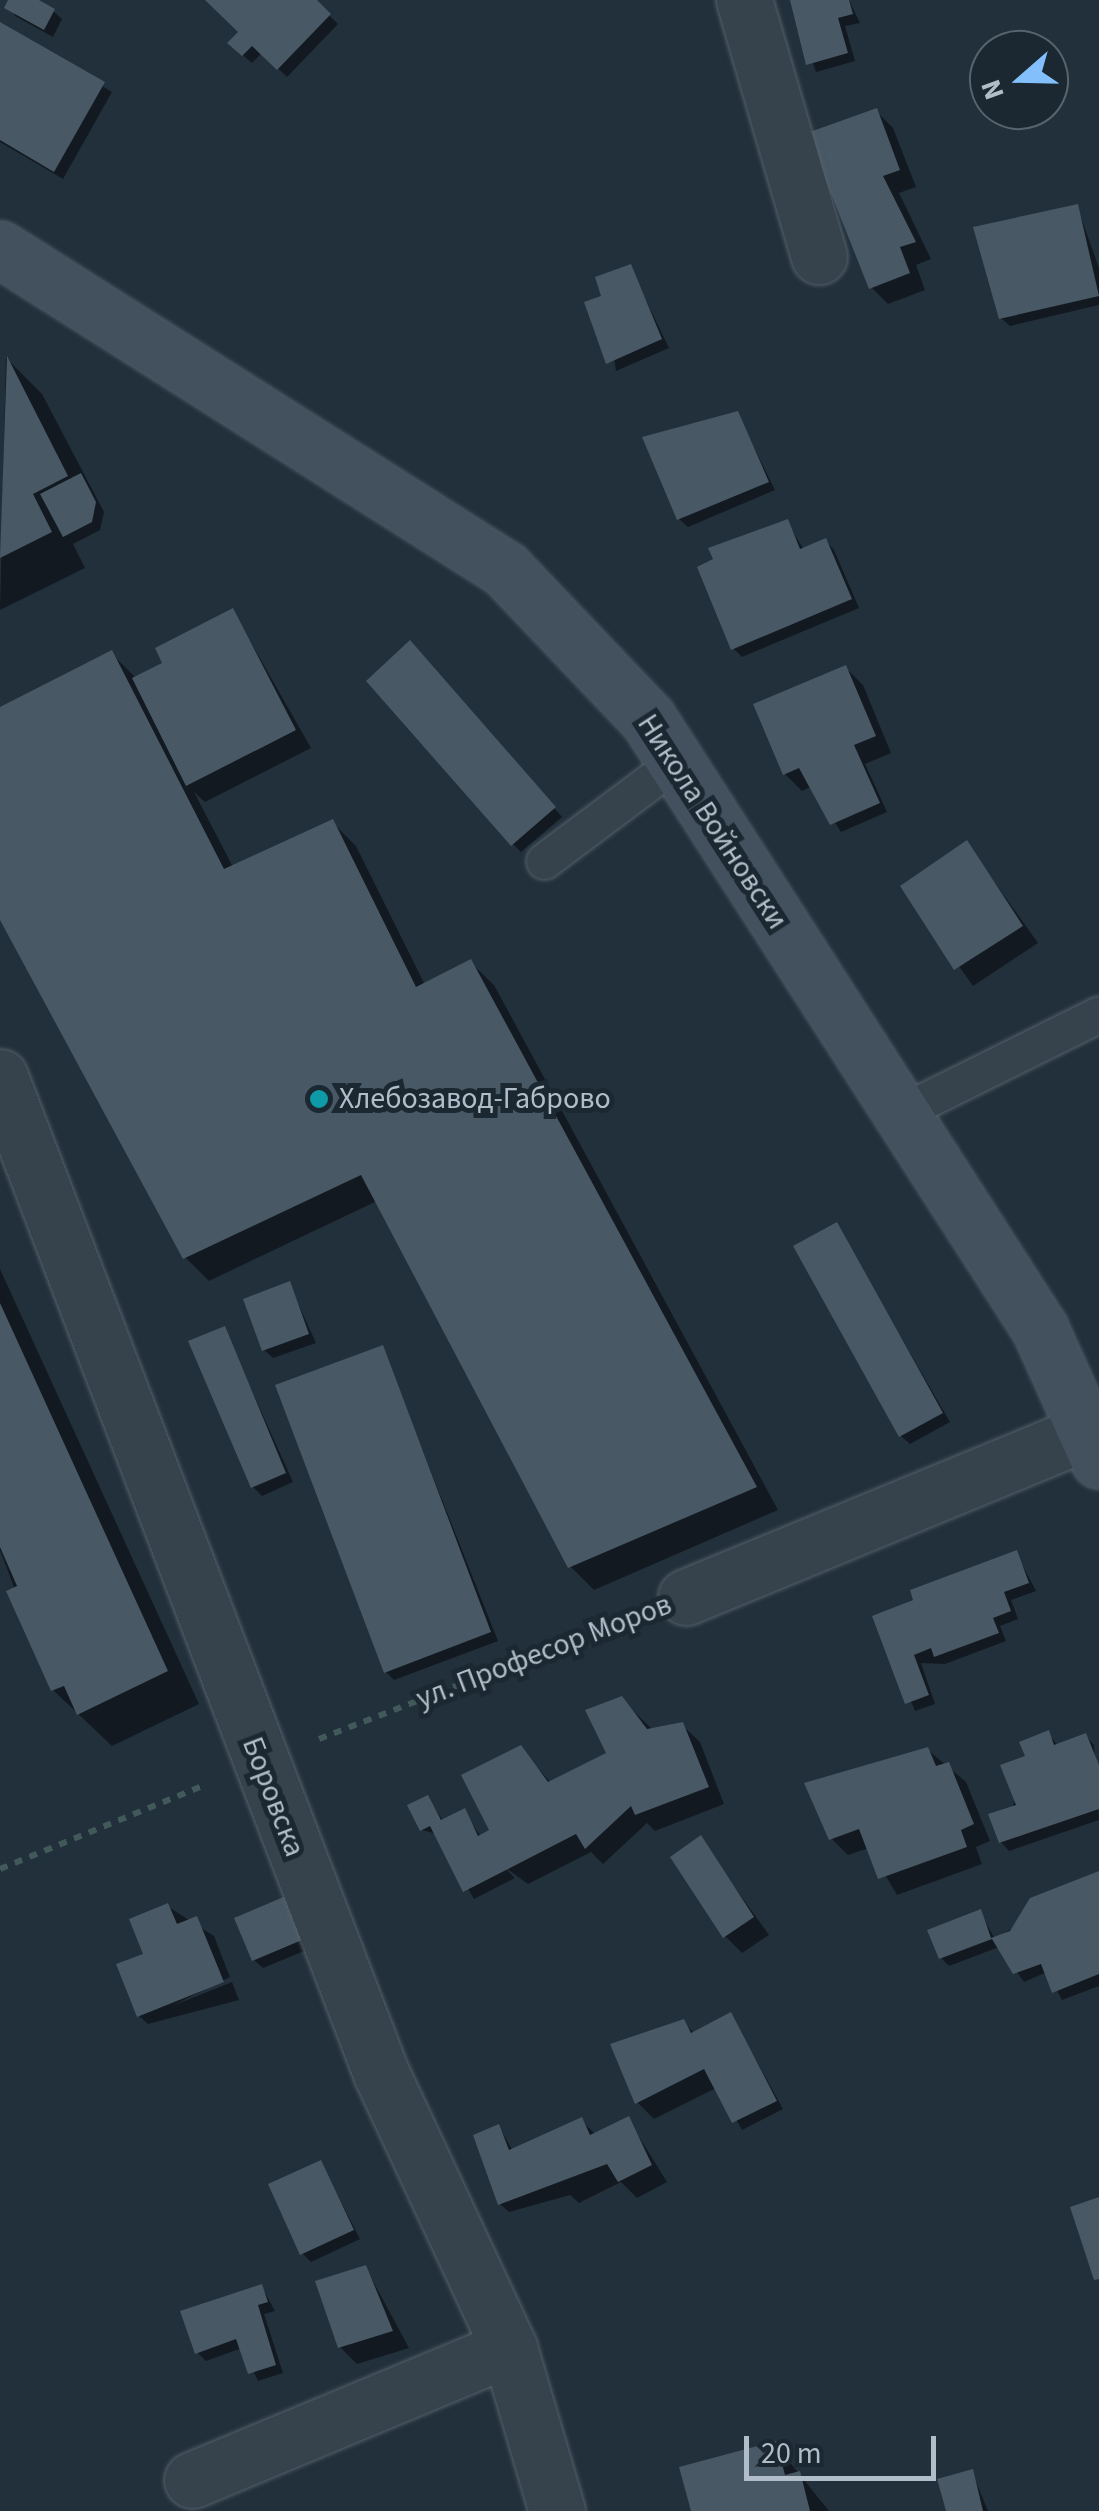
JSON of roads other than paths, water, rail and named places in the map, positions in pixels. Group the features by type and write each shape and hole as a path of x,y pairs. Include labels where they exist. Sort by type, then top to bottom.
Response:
{"street":[{"path":"744,0 819,256"},
{"name":"Никола Войновски","path":"0,249 505,569 648,718 1040,1330 1093,1446"},
{"name":"Боровска","path":"0,1077 381,2073 509,2348 557,2511"},
{"name":"ул. Професор Моров","path":"686,1597 1093,1446"},
{"path":"192,2480 509,2348"}],"lane":[{"path":"544,861 676,762"},
{"path":"900,1112 1098,1014"}],"place":[{"name":"Хлебозавод-Габрово","path":"319,1099"}]}
